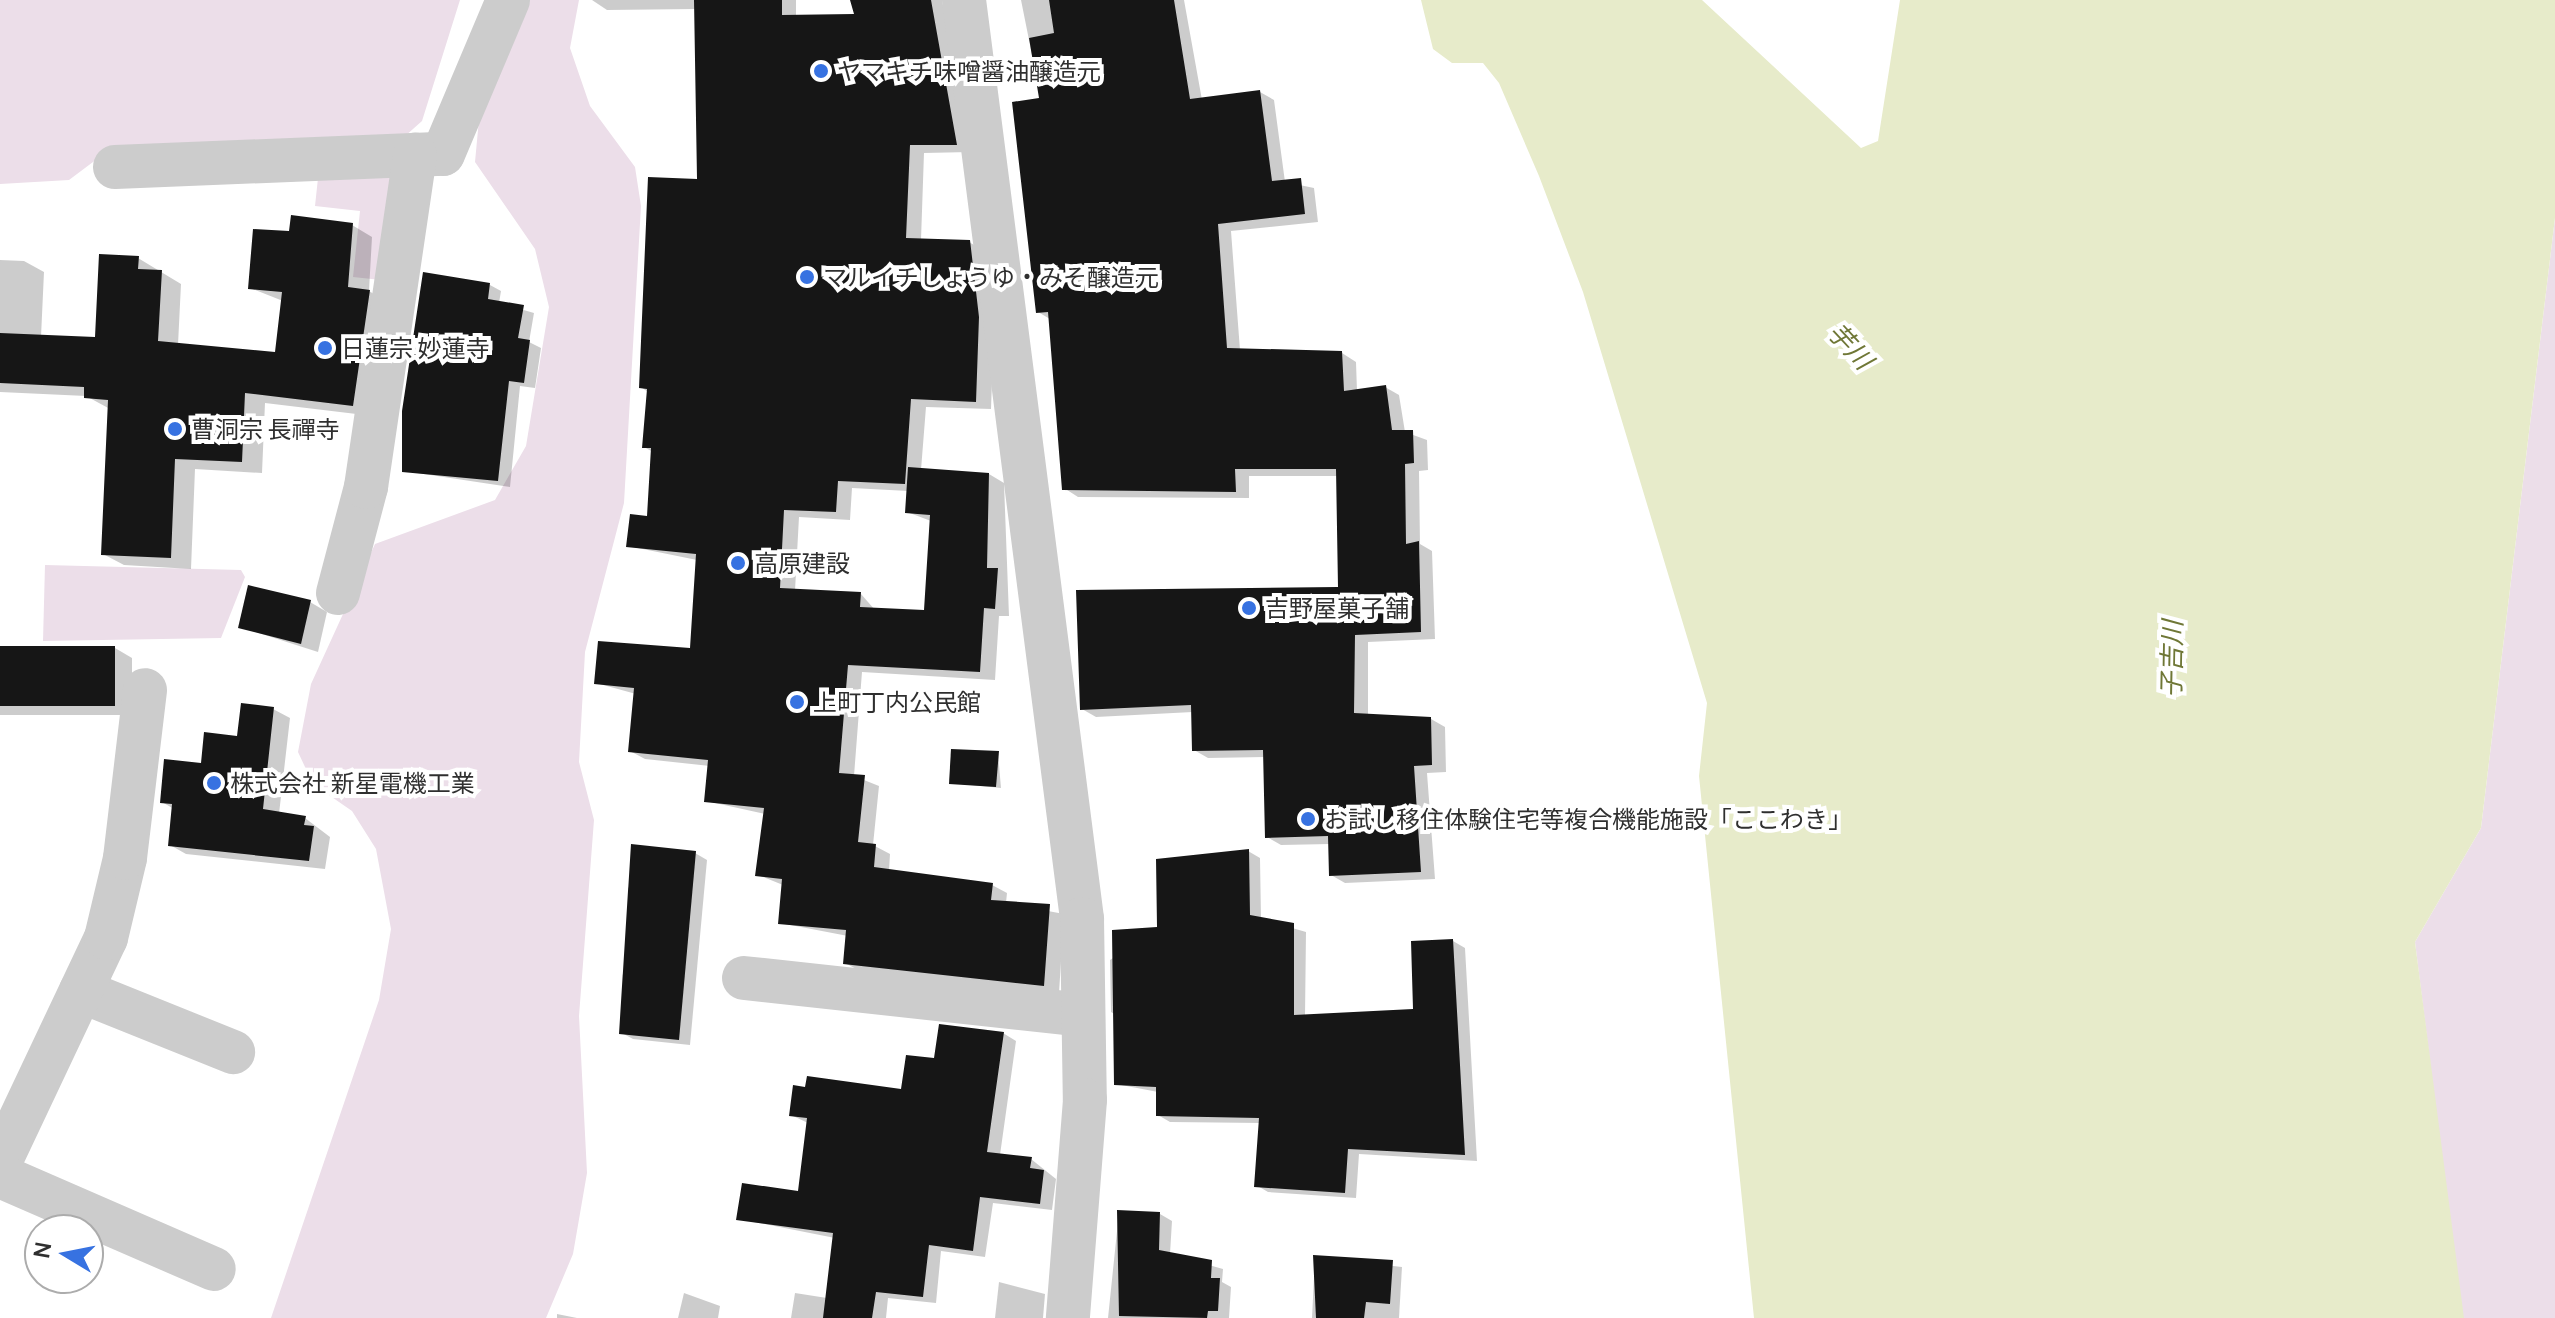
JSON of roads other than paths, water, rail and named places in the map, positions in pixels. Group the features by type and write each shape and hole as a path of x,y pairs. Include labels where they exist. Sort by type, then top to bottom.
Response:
{"street":[{"path":"115,167 443,154 508,0"},
{"path":"964,0 1082,919 1085,1100 1068,1318"},
{"path":"338,593 366,487 415,155"},
{"path":"0,1162 106,938 125,858 145,690"},
{"path":"744,978 1083,1015"},
{"path":"81,991 233,1052"},
{"path":"0,1176 214,1269"}],"water":[{"path":"1421,0 1702,0 1861,148 1878,141 1900,0 2555,0 2555,218 2481,828 2415,942 2464,1318 1754,1318 1699,776 1707,703 1583,292 1539,176 1499,83 1483,63 1452,63 1433,49"}],"place":[{"name":"ヤマキチ味噌醤油醸造元","path":"821,71"},
{"name":"マルイチしょうゆ・みそ醸造元","path":"807,277"},
{"name":"日蓮宗 妙蓮寺","path":"325,348"},
{"name":"曹洞宗 長禪寺","path":"175,429"},
{"name":"高原建設","path":"738,563"},
{"name":"吉野屋菓子舗","path":"1249,608"},
{"name":"上町丁内公民館","path":"797,702"},
{"name":"株式会社 新星電機工業","path":"214,783"},
{"name":"お試し移住体験住宅等複合機能施設「ここわき」","path":"1308,819"}],"water label":[{"name":"芋川","path":"1850,346"},
{"name":"子吉川","path":"2172,659"}]}
